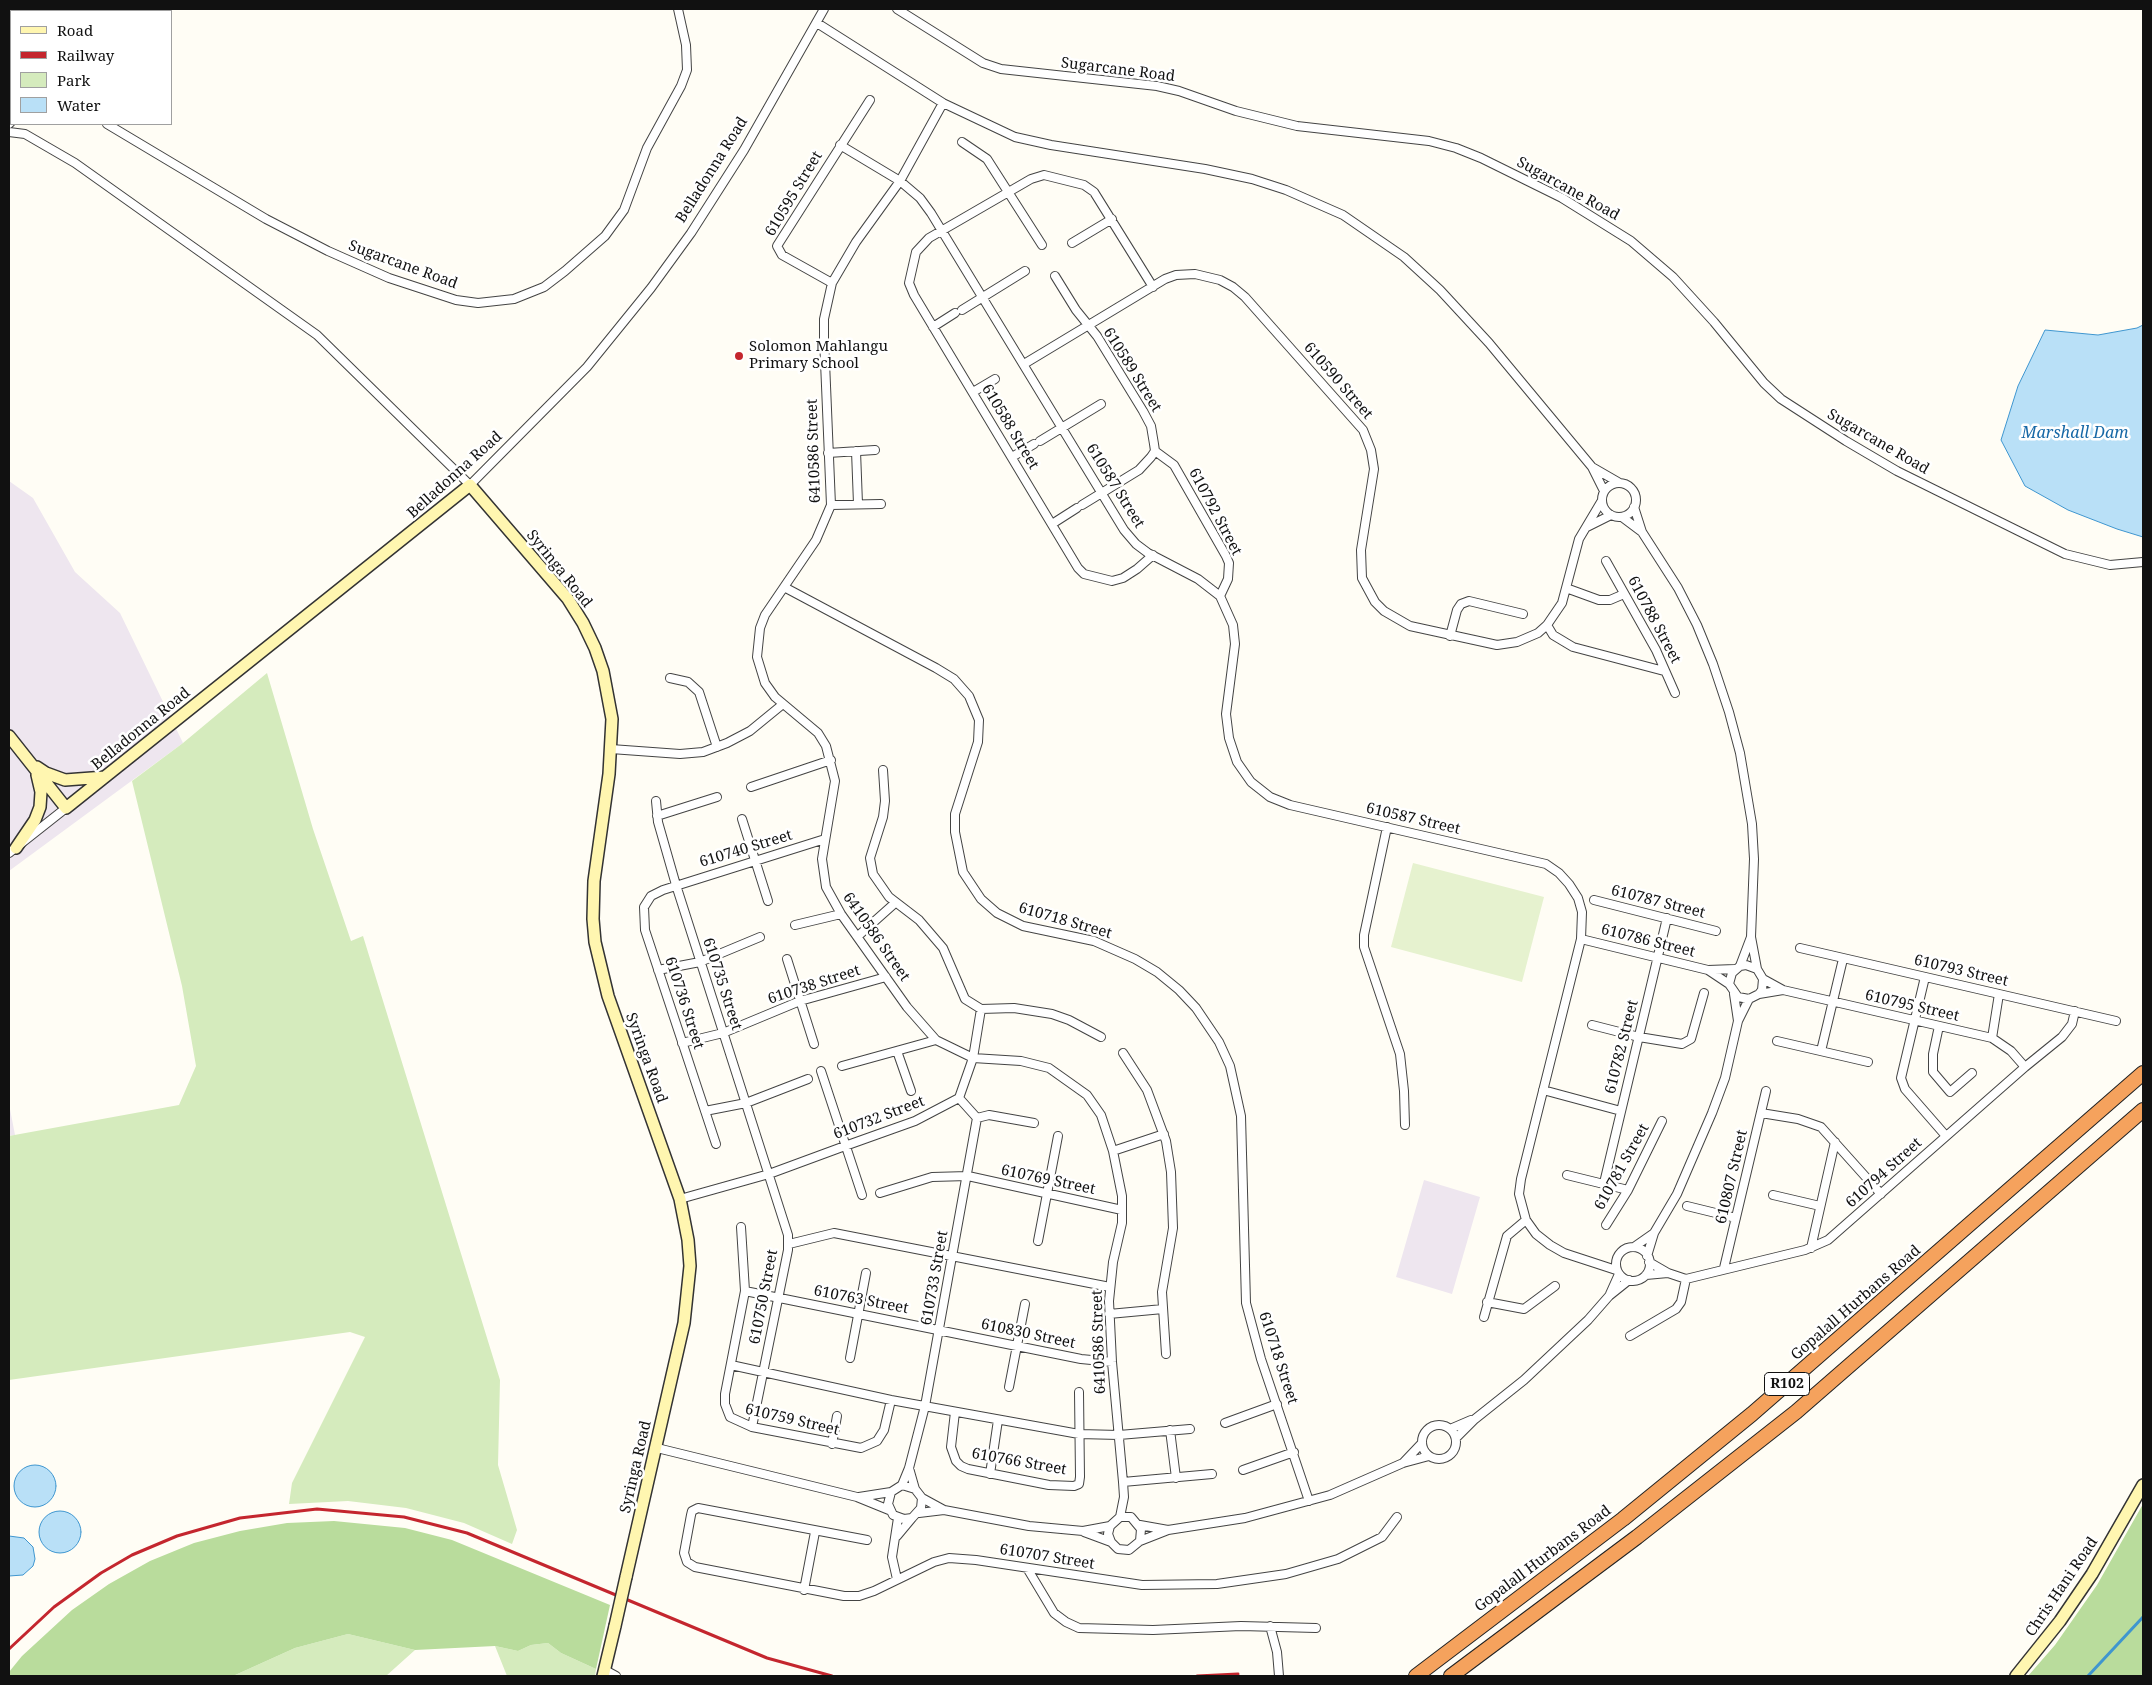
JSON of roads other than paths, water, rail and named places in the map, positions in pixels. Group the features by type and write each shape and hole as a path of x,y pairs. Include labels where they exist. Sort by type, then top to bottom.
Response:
{"highway":[{"name":"Gopalall Hurbans Road","path":"1416,1676 1623,1519 1759,1408 2143,1073"},
{"path":"2128,1124 2143,1110"},
{"path":"2128,1124 2143,1117"},
{"name":"R102","path":"1451,1676 1637,1537 1796,1412 2128,1124"}],"street":[{"name":"Sugarcane Road","path":"109,125 266,219 328,251 389,278 456,300 478,303 514,299 544,287 592,250 624,210 647,148 681,86 686,70 686,45 678,9"},
{"name":"Belladonna Road","path":"12,850 470,485 535,422 587,367 651,288 691,233 739,158 824,9"},
{"name":"Sugarcane Road","path":"897,9 983,63 1001,70 1164,88 1203,98 1236,111 1288,124 1430,141 1456,148 1481,158 1562,198 1631,241 1673,277 1714,322 1764,383 1781,399 1846,441 1897,471 2066,554 2110,565 2143,562"},
{"path":"817,23 943,103 1015,137 1051,145 1205,169 1252,179 1286,190 1343,215 1404,257 1440,290 1489,343 1592,467 1604,491"},
{"name":"610595 Street","path":"832,282 782,255 777,246 870,100"},
{"name":"6410586 Street","path":"943,103 900,181 856,242 832,282 824,319 831,505 816,540 765,614 760,628 757,657 766,683 783,704 818,733 831,760 835,781 822,858 826,887 841,914 923,1027 936,1040 972,1058 1030,1062 1049,1068 1062,1075 1087,1095 1096,1107 1114,1151 1120,1180 1122,1210 1110,1287 1109,1314 1124,1497"},
{"path":"9,132 25,134 75,163 317,335 470,485"},
{"path":"962,142 987,159 1042,245"},
{"name":"610587 Street","path":"840,145 900,181 920,198 983,297 1124,530 1136,544 1198,579 1220,596 1233,625 1235,644 1226,714 1229,738 1237,762 1251,782 1270,797 1290,805 1546,864 1559,873 1578,898 1583,923 1581,939 1521,1180 1520,1194 1526,1220 1536,1234 1564,1253 1618,1272"},
{"name":"610588 Street","path":"1153,287 1100,199 1089,188 1052,176 1037,176 929,238 916,252 910,273 910,289 1078,568 1084,574 1112,581 1123,578 1153,555"},
{"path":"1072,243 1112,219"},
{"path":"934,327 1025,271"},
{"name":"610590 Street","path":"1024,364 1176,275 1195,274 1220,280 1233,286 1245,297 1363,430 1373,459 1373,481 1360,550 1362,578 1367,589 1384,611 1401,622 1450,636 1483,643 1505,644 1529,638 1547,625 1562,604 1579,539 1602,502"},
{"name":"610589 Street","path":"1055,276 1088,326 1098,336 1143,411 1151,426 1155,451"},
{"path":"973,392 995,379"},
{"path":"1012,457 1102,404"},
{"path":"828,453 875,450"},
{"path":"856,451 858,504"},
{"path":"1052,524 1139,470 1155,451"},
{"name":"610792 Street","path":"1155,451 1174,464 1226,556 1229,563 1228,579 1220,596"},
{"path":"1592,467 1618,482 1626,484 1633,490 1636,499 1634,507 1629,514 1622,517"},
{"path":"1618,482 1610,485 1604,491 1602,502 1605,510 1611,515 1622,517 1642,532"},
{"name":"Syringa Road","path":"470,485 568,599 584,622 603,671 612,719 611,750 594,881 593,919 595,942 608,996 680,1199 688,1240 689,1292 684,1323 657,1448 604,1673"},
{"path":"831,505 881,504"},
{"path":"1634,507 1642,532 1678,588 1697,625 1713,664 1729,712 1740,753 1752,824 1754,859 1751,937 1757,969 1763,979 1783,990"},
{"path":"1587,527 1611,515"},
{"name":"610788 Street","path":"1606,561 1656,650 1675,693"},
{"name":"610718 Street","path":"784,587 936,668 954,679 969,696 978,720 978,742 955,814 955,832 963,872 981,899 996,913 1011,921 1035,929 1094,940 1135,959 1157,972 1196,1008 1219,1042 1230,1066 1241,1116 1246,1303 1261,1359 1310,1501"},
{"path":"1566,588 1599,600 1610,600 1624,594"},
{"path":"1450,636 1456,610 1461,604 1470,601 1523,614"},
{"path":"1547,625 1553,635 1573,647 1664,671"},
{"path":"670,678 688,682 699,692 717,747"},
{"path":"611,750 680,754 703,752 750,731 783,704"},
{"path":"9,736 66,808"},
{"path":"751,787 831,760"},
{"path":"30,763 46,773 65,780 106,777"},
{"path":"12,850 35,820 40,807 40,786 30,763"},
{"path":"883,770 885,801 883,817 873,848 870,866 878,883 895,903 919,920 930,931 951,963 961,993 971,1004 982,1009 1014,1008 1052,1014 1069,1020 1101,1037"},
{"path":"657,816 717,797"},
{"name":"610735 Street","path":"656,802 657,816 676,885 769,1174"},
{"path":"742,819 768,901"},
{"path":"1387,827 1364,935 1364,946 1400,1054 1405,1124"},
{"name":"610740 Street","path":"676,885 825,839"},
{"name":"610736 Street","path":"676,885 651,896 644,907 645,930 716,1144"},
{"name":"610787 Street","path":"1594,900 1716,931"},
{"path":"858,936 895,903"},
{"path":"795,925 841,914"},
{"name":"610782 Street","path":"1604,1183 1667,918"},
{"path":"658,970 700,962 760,937"},
{"path":"1729,984 1732,973 1738,967 1751,937"},
{"name":"610786 Street","path":"1581,939 1708,970"},
{"name":"610793 Street","path":"1800,948 2116,1021"},
{"path":"787,959 814,1044"},
{"path":"1821,1051 1844,959"},
{"path":"1708,970 1752,966 1757,969"},
{"path":"1708,970 1729,984 1734,994 1738,1020"},
{"name":"610738 Street","path":"682,1043 723,1032 800,1001 886,977"},
{"path":"1925,977 1901,1078 1906,1089 1946,1136"},
{"path":"1759,994 1763,979"},
{"path":"1646,1275 1654,1233 1687,1172 1725,1078 1738,1020 1749,999 1759,994 1783,990"},
{"name":"610795 Street","path":"1783,990 1992,1038 2011,1051 2025,1067"},
{"path":"1592,1025 1676,1044 1687,1042 1691,1039 1704,993"},
{"path":"1734,994 1738,997 1749,999"},
{"path":"1992,1038 1999,994"},
{"path":"982,1009 972,1058 959,1098 977,1118 989,1115 1034,1123"},
{"name":"610794 Street","path":"1686,1279 1724,1268 1811,1248 1828,1240 2025,1067 2062,1037 2072,1024 2075,1011"},
{"path":"1939,1026 1933,1054 1933,1072 1950,1092 1972,1073"},
{"path":"842,1066 936,1040"},
{"path":"1777,1041 1868,1062"},
{"path":"897,1051 911,1091"},
{"path":"1123,1053 1147,1090 1164,1134 1171,1172 1172,1228 1162,1292 1166,1354"},
{"path":"821,1072 862,1196"},
{"path":"705,1111 746,1103 808,1079"},
{"path":"1543,1090 1621,1111"},
{"name":"610807 Street","path":"1724,1268 1766,1091"},
{"name":"610732 Street","path":"680,1199 769,1174 915,1121 959,1098"},
{"path":"1761,1113 1812,1123 1821,1127 1881,1194"},
{"name":"610733 Street","path":"902,1485 909,1468 925,1406 977,1118"},
{"name":"610781 Street","path":"1606,1225 1628,1190 1662,1121"},
{"path":"1114,1151 1164,1134"},
{"path":"1038,1241 1058,1136"},
{"path":"1811,1248 1835,1142"},
{"name":"610750 Street","path":"752,1428 789,1244 786,1223 769,1174"},
{"path":"1567,1174 1628,1190"},
{"name":"610769 Street","path":"880,1193 932,1177 968,1176 1122,1210"},
{"path":"1773,1195 1820,1206"},
{"path":"1687,1206 1736,1218"},
{"path":"1484,1316 1507,1236 1526,1220"},
{"name":"610759 Street","path":"741,1227 745,1291 724,1394 727,1412 735,1421 752,1428 861,1448 877,1441 884,1430 892,1400"},
{"path":"789,1244 834,1233 953,1254 1110,1287"},
{"path":"1595,1263 1617,1258 1623,1251 1634,1247 1654,1233"},
{"path":"1630,1336 1676,1309 1681,1302 1686,1279 1668,1273 1648,1259 1642,1250 1634,1247"},
{"path":"1609,1296 1618,1272 1617,1258"},
{"path":"1618,1272 1629,1280"},
{"path":"850,1358 866,1273"},
{"path":"897,1536 912,1518 919,1513 944,1510 1029,1526 1082,1531 1111,1542 1118,1549 1129,1550 1140,1541 1168,1530 1244,1518 1310,1501 1330,1495 1402,1463 1428,1456 1438,1459 1448,1457 1455,1448 1456,1438 1475,1419 1545,1361 1609,1296 1629,1280 1640,1279 1646,1275 1668,1273"},
{"path":"1487,1302 1524,1309 1555,1286"},
{"name":"610763 Street","path":"745,1291 939,1329"},
{"path":"1009,1387 1025,1304"},
{"path":"1109,1314 1163,1309"},
{"name":"610830 Street","path":"939,1329 1080,1359 1112,1362"},
{"path":"731,1366 892,1400 1079,1434 1119,1435 1190,1429"},
{"path":"1079,1392 1079,1434"},
{"path":"1225,1423 1277,1404"},
{"name":"610766 Street","path":"956,1412 950,1447 956,1461 968,1469 1049,1485 1077,1485 1080,1477 1079,1434"},
{"path":"832,1444 837,1416"},
{"path":"1450,1429 1475,1419"},
{"path":"990,1474 998,1420"},
{"path":"1402,1463 1422,1443 1425,1432 1434,1426 1445,1426 1450,1429 1456,1438"},
{"path":"1170,1430 1176,1478"},
{"path":"1422,1443 1428,1456"},
{"path":"657,1448 857,1497 889,1510 898,1518 912,1518"},
{"path":"1243,1470 1294,1452"},
{"path":"909,1468 915,1488 922,1498 944,1510"},
{"path":"1123,1482 1212,1474"},
{"path":"857,1497 891,1492 902,1485 915,1488"},
{"name":"Chris Hani Road","path":"2016,1676 2060,1621 2092,1574 2143,1485"},
{"path":"889,1510 888,1498 891,1492"},
{"path":"1124,1497 1131,1517 1140,1525 1168,1530"},
{"path":"1082,1531 1110,1526 1120,1517 1124,1497"},
{"path":"919,1513 922,1498"},
{"name":"610707 Street","path":"815,1532 698,1508 691,1515 684,1553 687,1562 695,1567 804,1590 844,1596 859,1596 934,1562 948,1558 1142,1585 1217,1584 1255,1579 1322,1564 1360,1549 1382,1537 1397,1517"},
{"path":"1120,1517 1131,1517"},
{"path":"898,1518 897,1536 892,1557 898,1579"},
{"path":"1140,1525 1142,1533 1140,1541"},
{"path":"1110,1526 1108,1534 1111,1542"},
{"path":"804,1590 815,1532 867,1540"},
{"path":"1026,1568 1054,1613 1066,1622 1079,1628 1153,1630 1270,1626 1316,1628"},
{"path":"1270,1626 1277,1652 1279,1676"},
{"path":"604,1673 616,1676"}],"water":[{"name":"Marshall Dam","path":"2143,325 2143,537 2068,510 2025,486 2001,440 2018,386 2045,330 2098,335 2137,328"},
{"path":"35,1465 50,1471 56,1486 50,1501 35,1507 20,1501 14,1486 20,1471"},
{"path":"60,1511 75,1517 81,1532 75,1547 60,1553 45,1547 39,1532 45,1517"},
{"path":"9,1536 24,1538 33,1547 35,1559 33,1566 23,1575 9,1576"}],"waterway":[{"path":"2088,1676 2143,1617"}],"railway":[{"path":"9,1649 54,1607 101,1573 132,1555 177,1536 240,1518 317,1509 404,1517 467,1533 767,1658 832,1676"},
{"path":"1197,1676 1238,1674"}],"place":[{"name":"Solomon Mahlangu Primary School","path":"739,356"}]}
